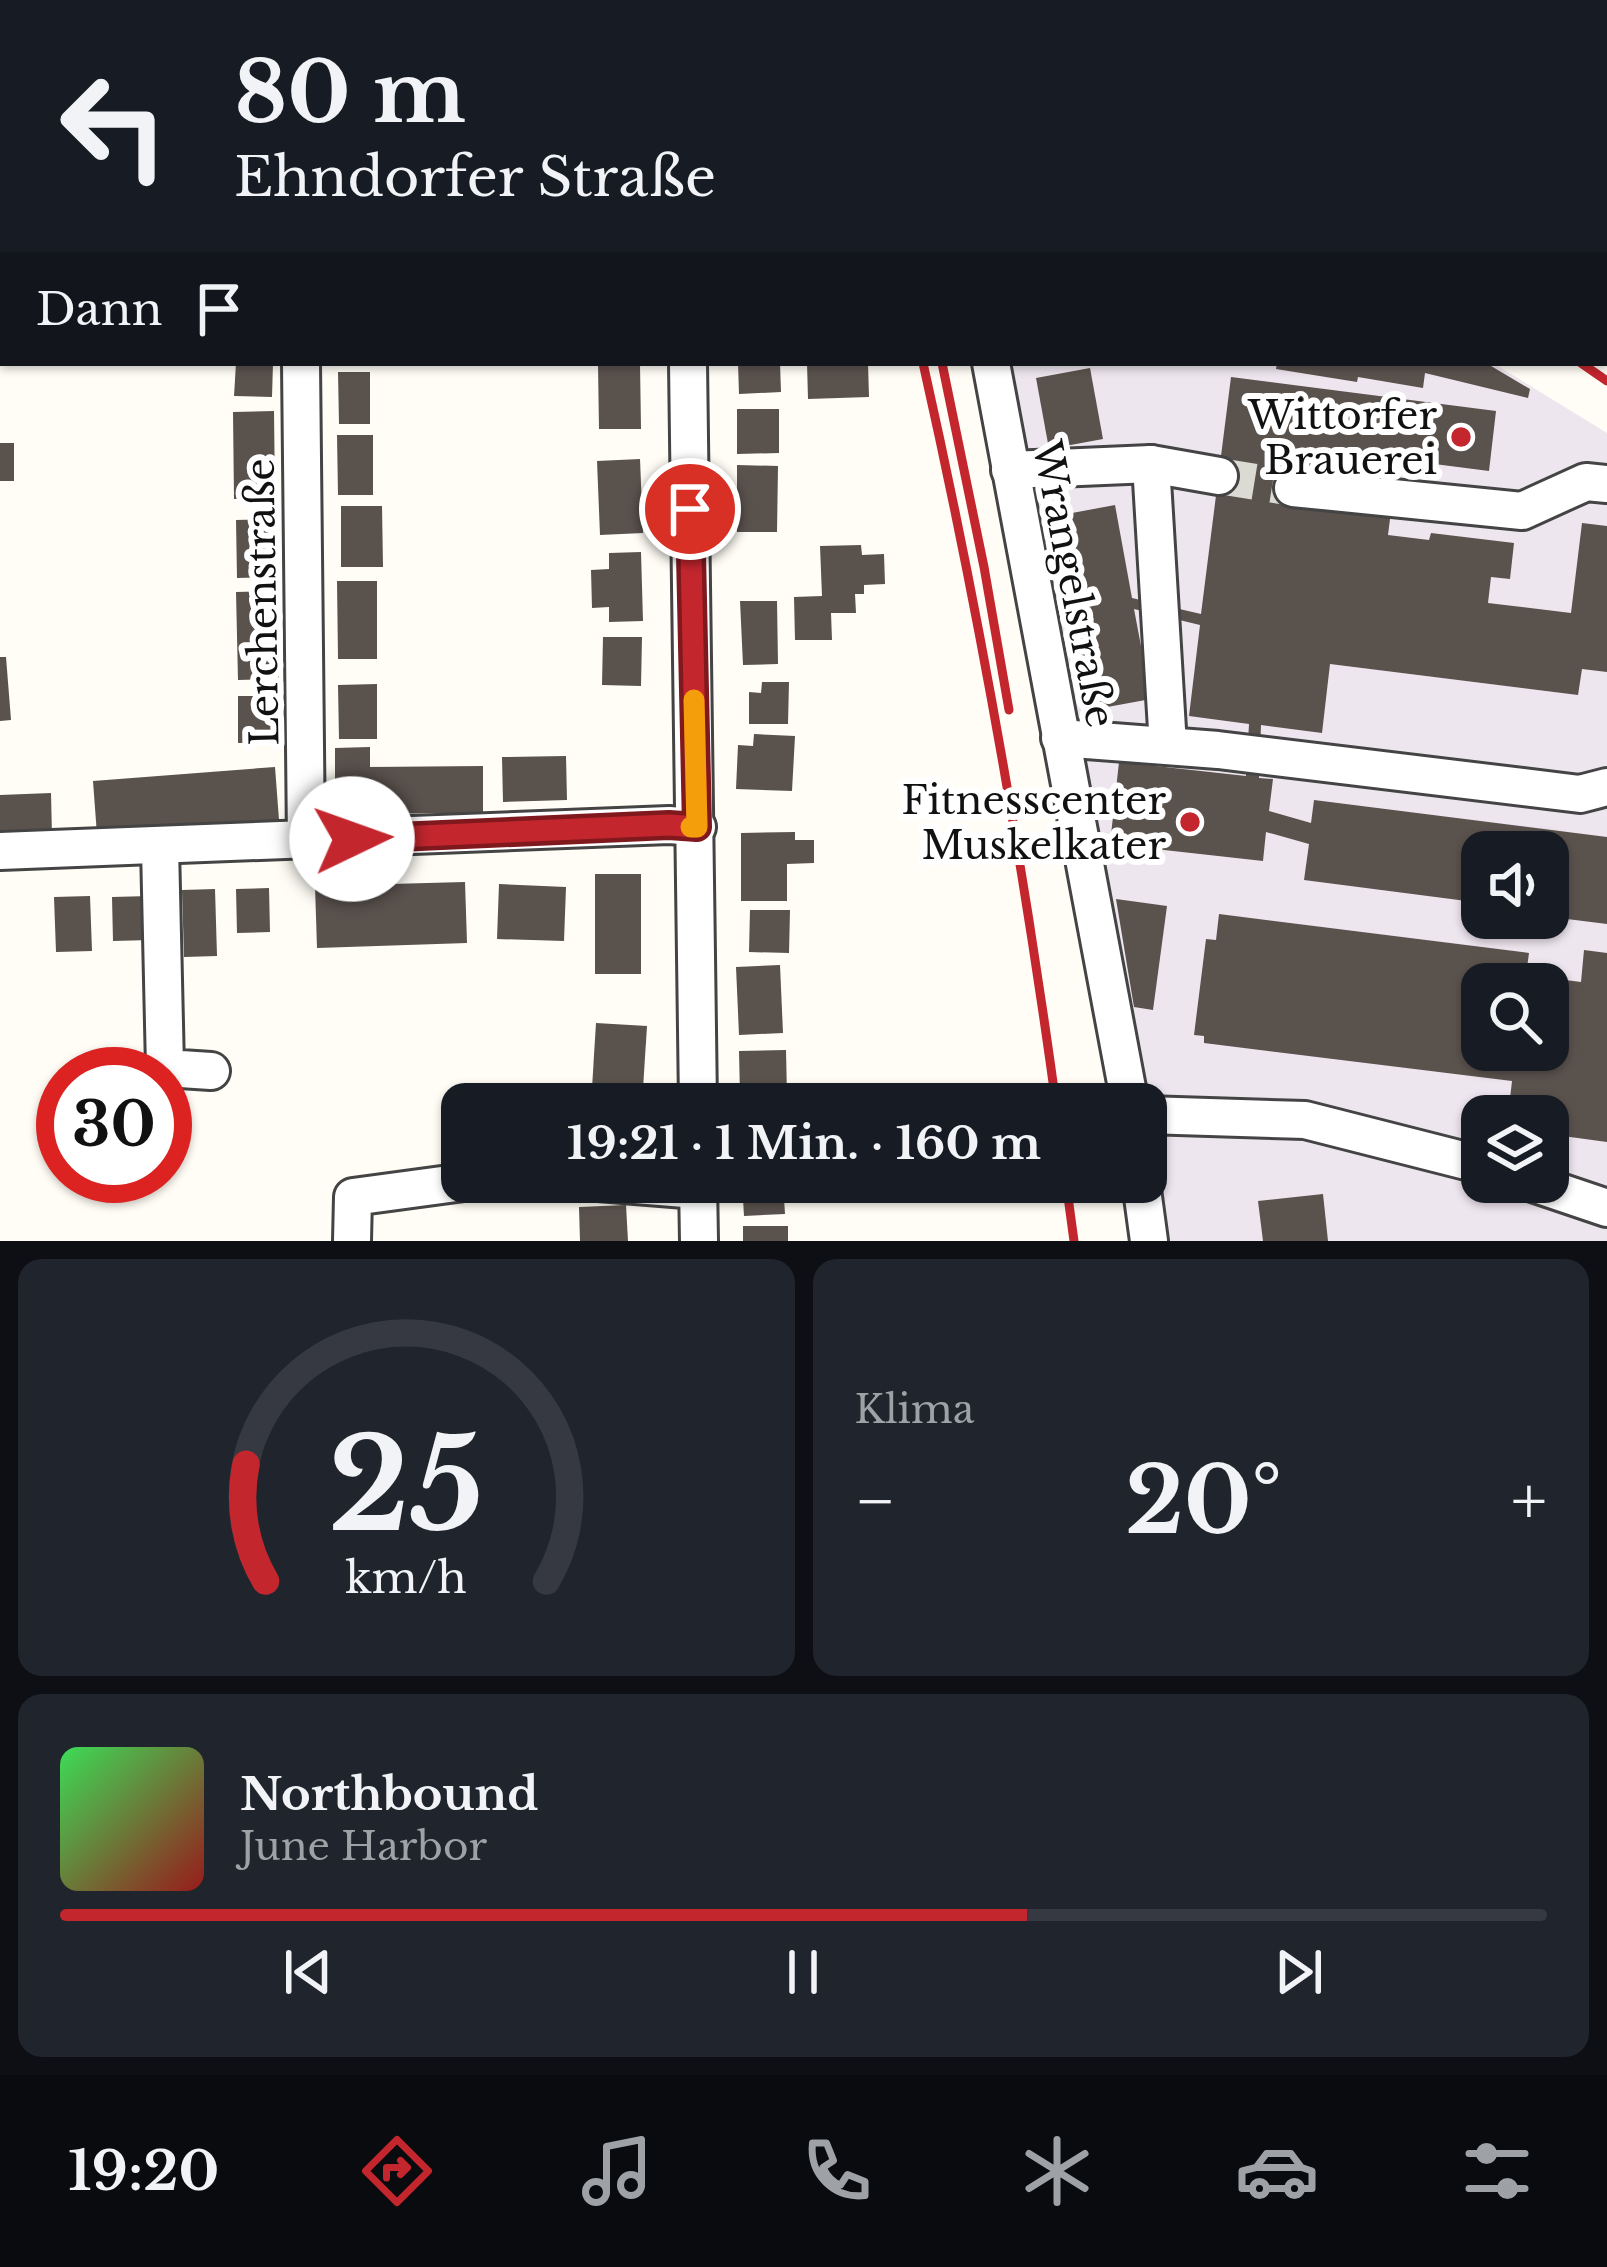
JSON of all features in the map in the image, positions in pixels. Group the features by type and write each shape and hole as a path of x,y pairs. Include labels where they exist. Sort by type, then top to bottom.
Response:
{"street":[{"name":"Lerchenstraße","path":"301,366 306,841"},
{"path":"688,366 698,1083"},
{"name":"Wrangelstraße","path":"992,366 1126,1083"},
{"path":"1010,470 1150,464 1219,476"},
{"path":"1150,464 1168,746"},
{"path":"1293,488 1522,511 1586,482 1607,484"},
{"path":"1060,738 1168,746 1580,794 1607,787"},
{"path":"0,851 697,827"},
{"path":"160,847 165,1068 211,1071"},
{"path":"1167,1116 1305,1120 1461,1161"},
{"path":"352,1241 353,1197 441,1185"},
{"path":"1569,1195 1607,1208"},
{"path":"698,1203 699,1241"},
{"path":"1144,1203 1149,1241"}],"shaded area":[{"path":"992,366 1498,366 1607,433 1607,1241 1149,1241 1148,1203 1167,1203 1167,1083 1142,1083"}],"building":[{"path":"236,366 273,366 272,397 234,396"},
{"path":"598,366 640,366 641,429 599,429"},
{"path":"738,366 780,366 781,392 739,394"},
{"path":"807,366 868,366 869,397 808,399"},
{"path":"1491,366 1530,389 1528,398 1425,373 1423,388 1276,369"},
{"path":"1090,368 1103,439 1049,449 1036,378"},
{"path":"338,372 370,372 370,424 339,424"},
{"path":"1231,377 1496,411 1489,471 1419,462 1418,475 1385,471 1387,457 1325,450 1322,472 1296,469 1292,499 1391,511 1388,535 1429,540 1431,533 1514,543 1510,579 1491,577 1488,603 1571,613 1582,523 1607,526 1607,672 1582,669 1578,695 1330,664 1322,733 1261,725 1259,778 1273,779 1269,811 1311,823 1314,800 1559,831 1461,831 1461,900 1304,880 1309,844 1266,832 1263,861 1110,844 1119,762 1246,776 1249,724 1189,716 1200,625 1134,609 1151,699 1091,710 1056,516 1115,505 1132,598 1201,614"},
{"path":"737,409 779,409 779,453 737,454"},
{"path":"274,411 275,498 234,499 233,412"},
{"path":"337,435 373,435 373,495 338,495"},
{"path":"0,443 14,443 14,481 0,481"},
{"path":"640,459 643,533 600,535 597,461"},
{"path":"737,465 778,466 777,532 737,532"},
{"path":"341,506 382,506 383,567 341,567"},
{"path":"271,519 273,577 237,578 236,520"},
{"path":"861,545 862,555 884,554 885,584 864,585 864,594 855,594 856,613 831,613 832,640 795,640 794,597 822,596 820,546"},
{"path":"641,552 643,621 609,622 609,607 592,608 591,570 609,569 609,553"},
{"path":"337,581 377,581 377,659 338,659"},
{"path":"277,591 279,679 238,680 236,592"},
{"path":"740,601 777,601 778,664 743,665"},
{"path":"603,637 642,637 641,686 602,685"},
{"path":"0,657 6,657 11,720 0,721"},
{"path":"762,682 789,682 788,724 749,724 749,692 761,693"},
{"path":"377,684 377,739 339,739 338,685"},
{"path":"238,696 276,696 276,743 238,743"},
{"path":"754,734 795,736 792,791 736,789 738,745 753,746"},
{"path":"370,747 370,767 483,766 483,813 335,814 335,748"},
{"path":"566,756 567,800 503,802 502,757"},
{"path":"275,767 279,820 97,835 93,781"},
{"path":"51,793 52,836 0,838 0,795"},
{"path":"795,832 795,840 814,840 814,863 787,864 787,901 741,901 741,833"},
{"path":"1569,832 1607,837 1607,924 1569,919"},
{"path":"595,874 641,874 641,974 595,974"},
{"path":"465,882 467,943 317,948 315,886"},
{"path":"499,884 566,887 564,941 497,939"},
{"path":"269,888 270,932 237,933 236,889"},
{"path":"215,889 217,956 184,957 182,890"},
{"path":"90,896 92,951 56,952 54,897"},
{"path":"150,896 151,940 113,941 112,897"},
{"path":"1116,899 1167,906 1153,1010 1134,1007"},
{"path":"750,910 790,910 789,953 749,952"},
{"path":"1219,914 1529,953 1528,963 1461,963 1461,1071 1569,1071 1569,980 1581,982 1584,950 1607,953 1607,1142 1569,1137 1569,1095 1510,1095 1512,1081 1204,1043 1204,1036 1194,1035 1206,939 1216,940"},
{"path":"780,965 783,1033 739,1035 736,967"},
{"path":"596,1023 647,1026 643,1083 592,1083"},
{"path":"786,1050 787,1083 740,1083 739,1051"},
{"path":"1323,1194 1328,1241 1263,1241 1258,1201"},
{"path":"743,1203 784,1203 785,1214 744,1216"},
{"path":"626,1205 628,1241 580,1241 579,1207"},
{"path":"743,1226 788,1226 788,1241 743,1241"}],"tunnel":[{"path":"1219,476 1293,488"}],"railway":[{"path":"924,366 997,732 1053,1083"},
{"path":"943,366 1009,710"},
{"path":"1585,366 1607,381"},
{"path":"1069,1203 1074,1241"}],"slow traffic":[{"path":"691,827 697,827 694,700"}],"place":[{"name":"Wittorfer Brauerei","path":"1461,437"},
{"name":"Fitnesscenter Muskelkater","path":"1190,822"}],"route":[{"path":"352,839 697,827 690,509"}]}
